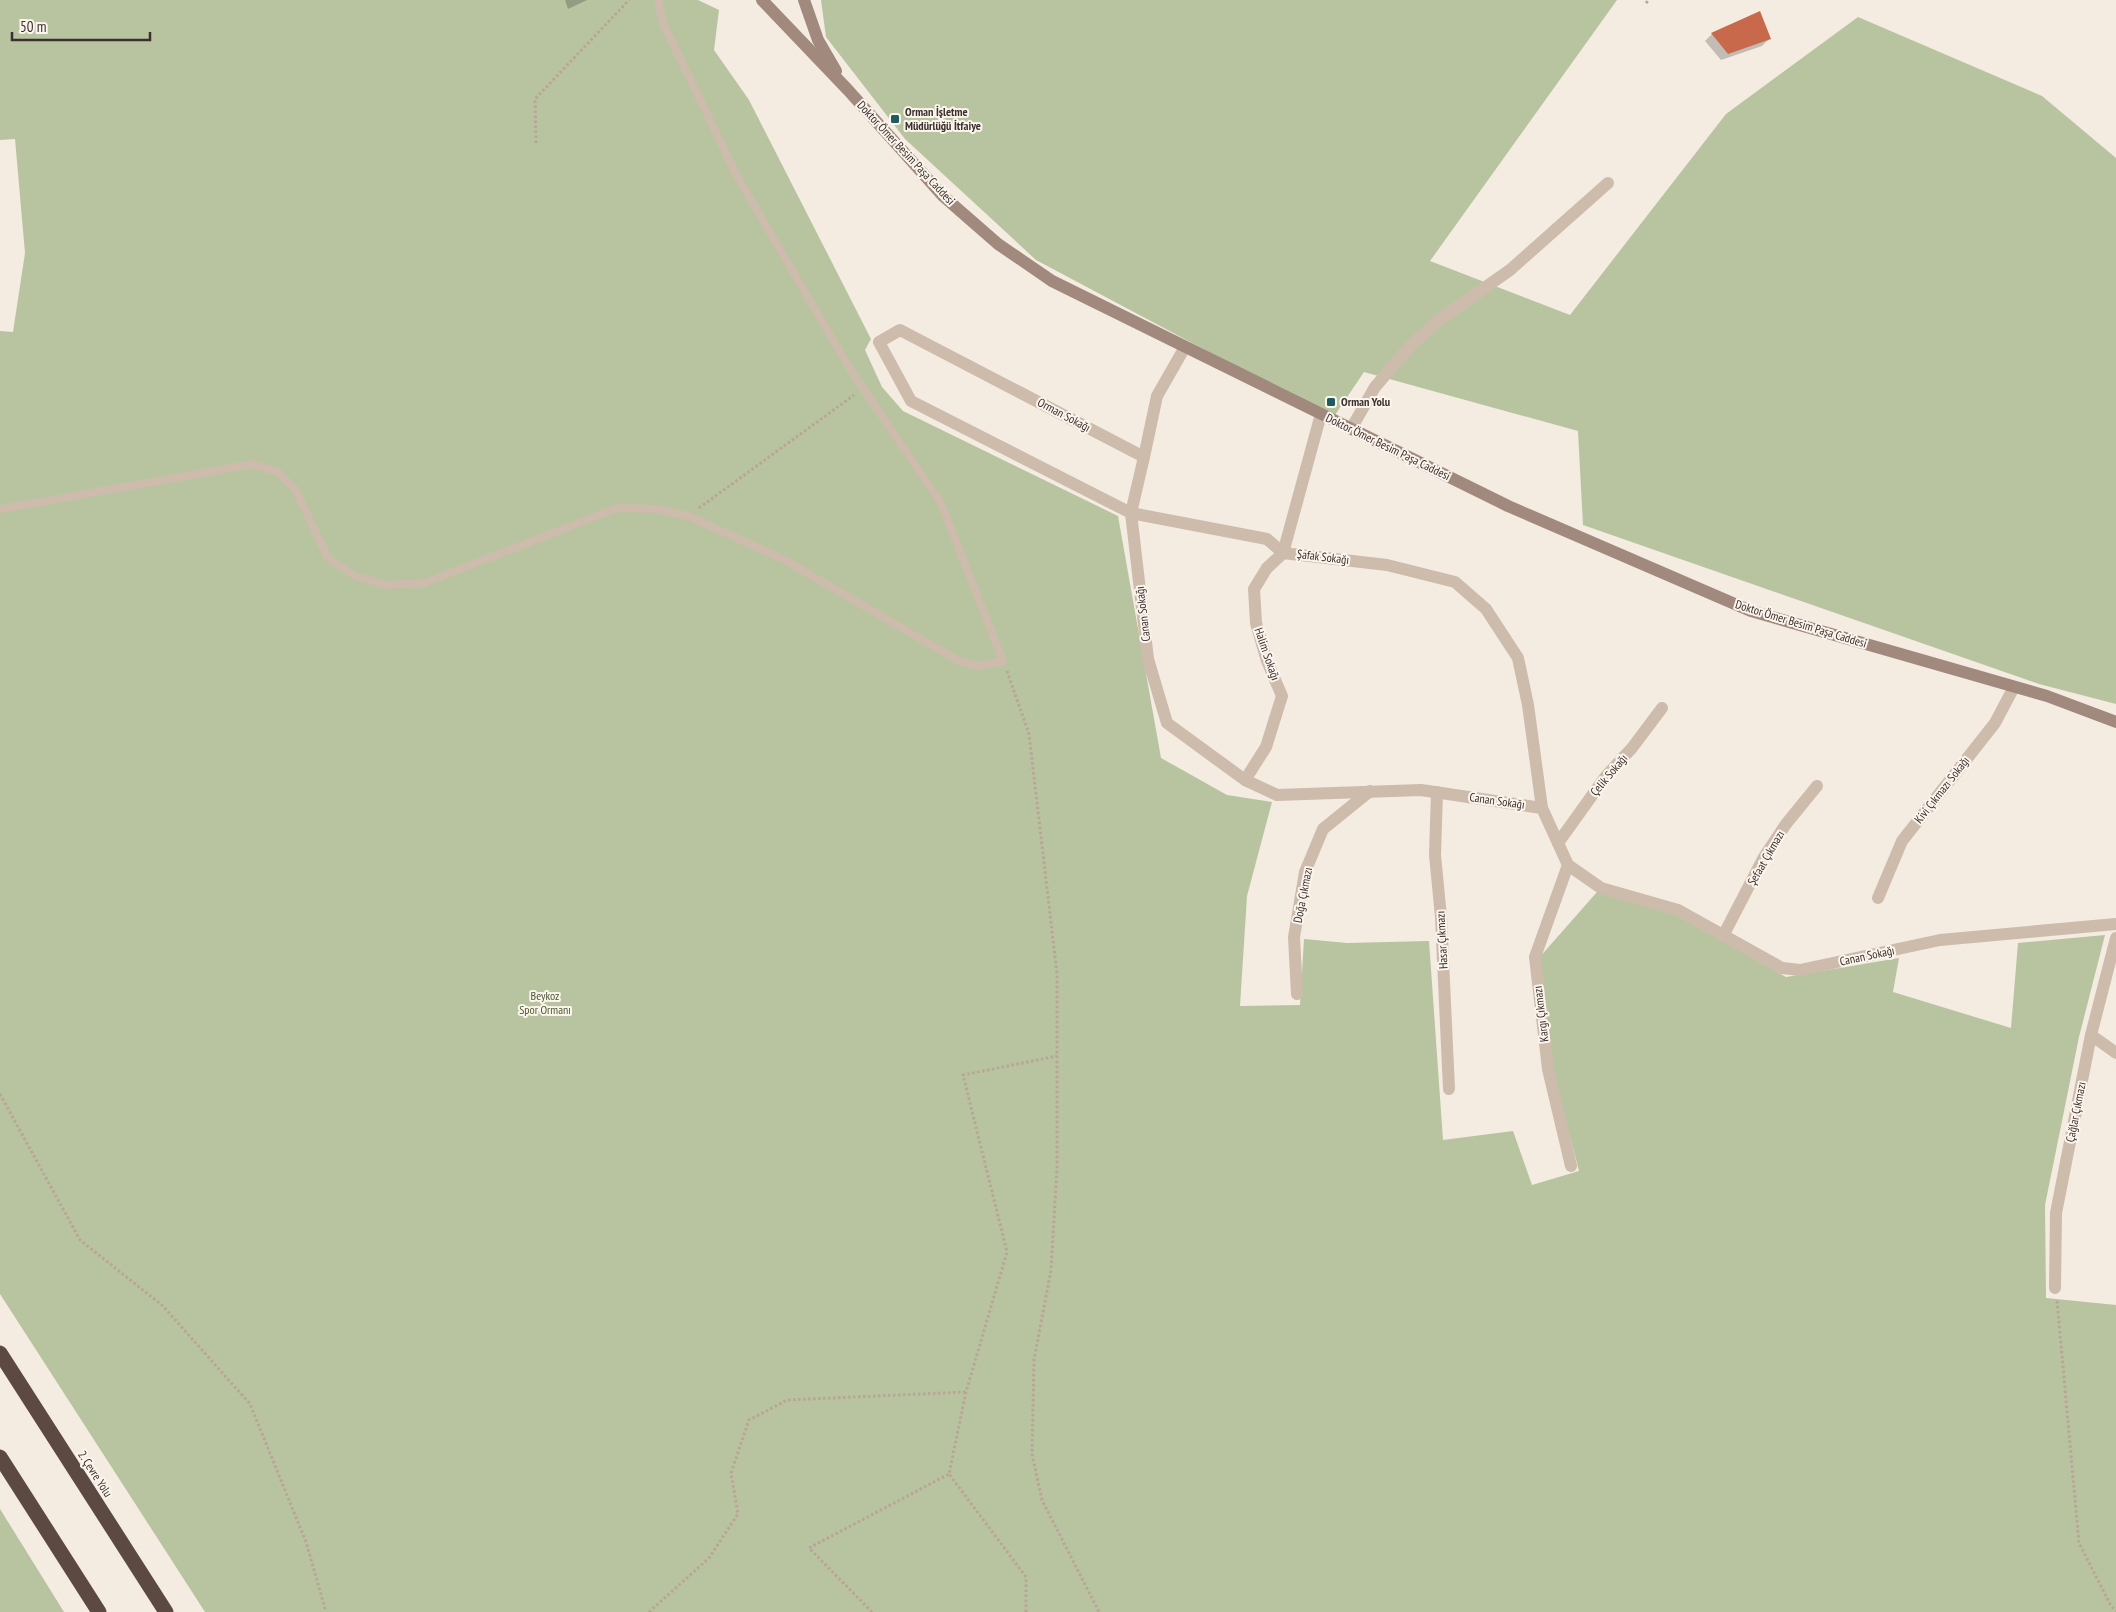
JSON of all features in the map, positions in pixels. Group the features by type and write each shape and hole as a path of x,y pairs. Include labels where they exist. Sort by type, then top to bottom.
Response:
{"highway":[{"name":"2. Çevre Yolu","path":"0,1353 166,1612"},
{"path":"0,1457 99,1612"}],"street":[{"name":"Doktor Ömer Besim Paşa Caddesi","path":"762,0 848,90 944,196 998,244 1052,281 1508,506 1751,611 2047,696 2116,722"},
{"path":"804,0 818,40 848,90"},
{"path":"1351,429 1375,387 1411,345 1439,320 1510,270 1608,183"},
{"name":"Orman Sokağı","path":"911,401 879,342 900,330 1144,457"},
{"path":"1144,457 1156,396 1185,347"},
{"name":"Şafak Sokağı","path":"911,401 1131,513 1266,539 1283,552 1387,565 1455,582 1486,609 1518,658 1528,705 1542,808"},
{"name":"Halim Sokağı","path":"1245,780 1266,747 1282,696 1267,661 1256,623 1254,589 1267,568 1283,552 1321,414"},
{"name":"Canan Sokağı","path":"1144,457 1131,513 1148,659 1167,723 1245,780 1277,795 1421,790 1542,808 1568,865 1601,888 1678,910 1782,968 1800,970 1940,940 2116,924"},
{"name":"Kivi Çıkmazı Sokağı","path":"1878,898 1902,841 1995,723 2014,687"},
{"name":"Çelik Sokağı","path":"1558,842 1606,776 1632,748 1662,708"},
{"name":"Şefaat Çıkmazı","path":"1723,936 1764,857 1786,824 1817,786"},
{"name":"Doğa Çıkmazı","path":"1297,994 1294,937 1305,872 1323,829 1370,792"},
{"name":"Hasar Çıkmazı","path":"1437,792 1435,855 1441,917 1449,1089"},
{"name":"Kargı Çıkmazı","path":"1568,865 1535,957 1548,1069 1571,1166"},
{"name":"Çağlar Çıkmazı","path":"2055,1288 2056,1213 2090,1035 2116,938"},
{"path":"2090,1035 2116,1053"}],"lane":[{"path":"0,508 253,464 278,472 294,489 328,558 355,576 386,585 424,583 617,508 656,509 688,516 783,559 959,662 979,666 1003,661 940,503 863,389 737,176 663,24 658,0"}],"path":[{"path":"536,143 536,99 628,0"},
{"path":"688,516 863,389"},
{"path":"1003,661 1029,734 1057,974 1057,1168 1051,1270 1034,1360 1032,1454 1042,1500 1099,1612"},
{"path":"1026,1612 1026,1577 949,1474 966,1392 1007,1252 962,1076 1057,1056"},
{"path":"0,1094 80,1240 163,1306 250,1404 306,1542 326,1612"},
{"path":"2055,1288 2079,1543 2111,1606 2116,1611"},
{"path":"649,1612 709,1558 738,1514 731,1473 750,1420 787,1400 966,1392"},
{"path":"872,1612 809,1548 949,1474"}],"green space":[{"name":"Beykoz Spor Ormanı","path":"0,0 698,0 719,10 714,50 749,100 871,339 865,350 882,387 903,411 1118,516 1161,758 1227,795 1272,802 1247,896 1240,1006 1300,1005 1304,939 1347,943 1429,941 1443,1140 1513,1131 1532,1185 1579,1171 1552,1068 1538,959 1597,892 1676,914 1786,977 1899,958 1893,992 2011,1028 2018,943 2105,935 2079,1037 2045,1205 2046,1298 2116,1305 2116,1612 205,1612 0,1294 0,331 13,332 25,253 15,139 0,140"},
{"path":"821,0 1617,0 1430,261 1570,315 1726,114 1858,17 2042,96 2116,158 2116,704 2039,684 1583,525 1578,431 1364,372 1333,418 1036,260 905,139 826,37"},
{"path":"0,1509 64,1612 0,1612"}],"building":[{"path":"1760,11 1771,39 1728,54 1711,33"}],"place":[{"name":"Orman İşletme Müdürlüğü İtfaiye","path":"895,119"},
{"name":"Orman Yolu","path":"1331,402"}]}
